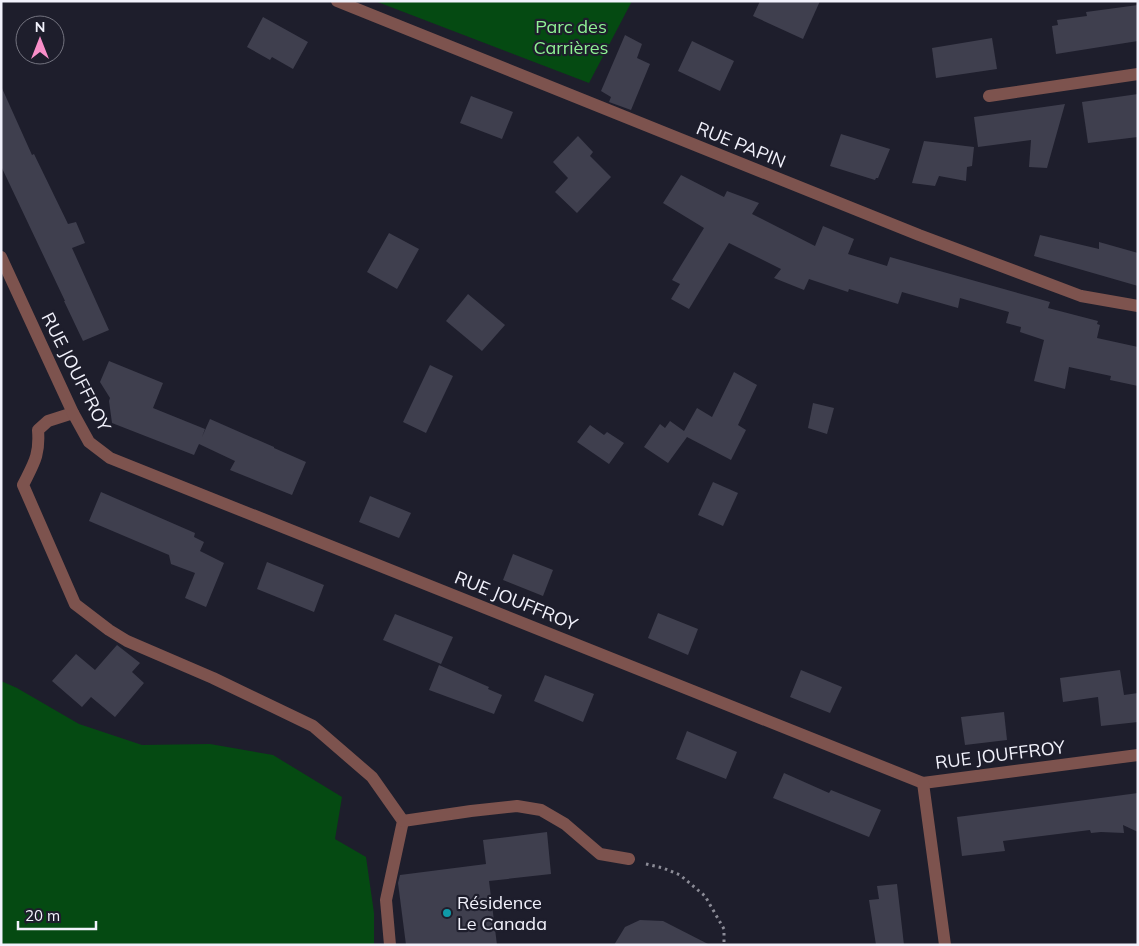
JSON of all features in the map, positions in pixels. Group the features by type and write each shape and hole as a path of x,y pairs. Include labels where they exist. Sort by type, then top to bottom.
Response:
{"street":[{"name":"RUE PAPIN","path":"336,1 919,235 1081,296 1138,306"},
{"path":"989,96 1138,74"},
{"name":"RUE JOUFFROY","path":"1,256 73,413 89,442 110,458 923,783 1138,755"},
{"path":"73,413 48,421 38,430 39,443 36,458 23,485 75,604 127,641 213,678 313,726 372,777 403,821 386,900 390,945"},
{"path":"923,783 945,945"},
{"path":"403,821 517,806 541,810 565,824 600,854 629,859"}],"path":[{"path":"629,859 663,868 680,875 705,896 724,929 724,945"}],"green space":[{"name":"Parc des Carrières","path":"375,1 632,1 589,83"},
{"path":"1,681 17,688 79,724 142,745 210,744 273,755 342,797 335,839 366,857 374,913 374,945 1,945"}],"building":[{"path":"760,1 820,1 803,39 753,16"},
{"path":"1138,5 1138,41 1056,54 1052,26 1058,25 1057,20 1087,16 1086,12"},
{"path":"263,17 308,42 293,69 272,57 270,60 247,47"},
{"path":"625,35 642,44 637,58 650,64 631,110 609,102 611,97 601,91"},
{"path":"992,38 997,69 936,78 932,48"},
{"path":"692,41 734,61 720,91 678,71"},
{"path":"1,86 32,155 34,154 68,224 76,222 85,243 72,248 109,330 83,341 1,166"},
{"path":"1138,94 1138,137 1088,143 1082,102"},
{"path":"471,96 513,112 502,139 460,123"},
{"path":"1065,104 1047,168 1029,167 1031,140 978,147 974,117"},
{"path":"841,134 890,149 878,178 875,180 830,166"},
{"path":"578,136 593,152 590,156 611,177 577,213 555,192 568,178 553,162"},
{"path":"924,141 974,147 972,166 967,167 966,181 939,176 935,186 912,183"},
{"path":"681,175 724,197 727,191 759,203 752,214 815,246 823,226 854,239 848,254 887,266 890,257 1050,302 1048,308 1098,321 1097,324 1100,325 1097,338 1138,347 1138,386 1110,380 1111,376 1069,367 1065,389 1034,381 1044,340 1020,332 1021,327 1006,323 1009,312 960,298 958,308 902,292 898,304 849,289 848,292 809,279 804,290 774,278 781,269 729,243 689,309 671,299 680,284 672,280 704,228 663,203"},
{"path":"389,233 419,249 397,289 367,272"},
{"path":"1040,235 1099,249 1099,242 1138,253 1138,286 1034,256"},
{"path":"468,294 505,325 482,351 446,321"},
{"path":"109,361 163,383 153,408 205,429 202,437 210,419 306,462 292,495 230,470 235,461 199,444 194,455 112,423 110,398 100,382"},
{"path":"430,365 453,376 426,433 403,422"},
{"path":"734,372 757,385 738,425 746,430 731,460 687,437 668,463 644,447 660,424 665,428 670,421 684,431 697,408 712,417"},
{"path":"813,403 834,408 827,434 808,428"},
{"path":"590,425 604,435 607,432 624,443 609,464 577,442"},
{"path":"713,482 738,493 723,526 698,515"},
{"path":"101,492 195,533 194,537 204,542 200,551 224,563 206,607 185,598 195,573 171,564 169,555 89,521"},
{"path":"370,496 411,513 399,538 359,522"},
{"path":"513,554 553,570 543,596 503,580"},
{"path":"267,562 324,585 314,612 257,589"},
{"path":"658,613 698,629 688,655 648,638"},
{"path":"395,614 453,637 441,664 383,640"},
{"path":"117,645 140,663 132,672 144,683 115,717 91,697 82,707 52,681 76,654 95,670"},
{"path":"439,665 489,687 488,689 502,695 494,714 429,690"},
{"path":"801,670 842,687 830,713 790,697"},
{"path":"1120,670 1124,695 1138,693 1138,722 1101,726 1098,697 1063,702 1060,678"},
{"path":"545,675 594,694 583,722 534,701"},
{"path":"1004,712 1007,740 965,745 961,717"},
{"path":"687,731 737,752 726,779 676,759"},
{"path":"784,773 829,793 831,790 881,810 869,837 773,798"},
{"path":"1138,793 1138,832 1123,825 1124,833 1091,833 1090,830 1003,841 1005,851 962,856 957,817"},
{"name":"Résidence Le Canada","path":"547,832 551,874 489,881 497,945 406,945 398,883 400,875 486,864 483,840"},
{"path":"897,884 904,945 876,945 869,900 879,899 877,886"},
{"path":"640,920 663,921 710,945 614,945 625,927"}],"place":[{"name":"Résidence Le Canada","path":"447,913"}]}
